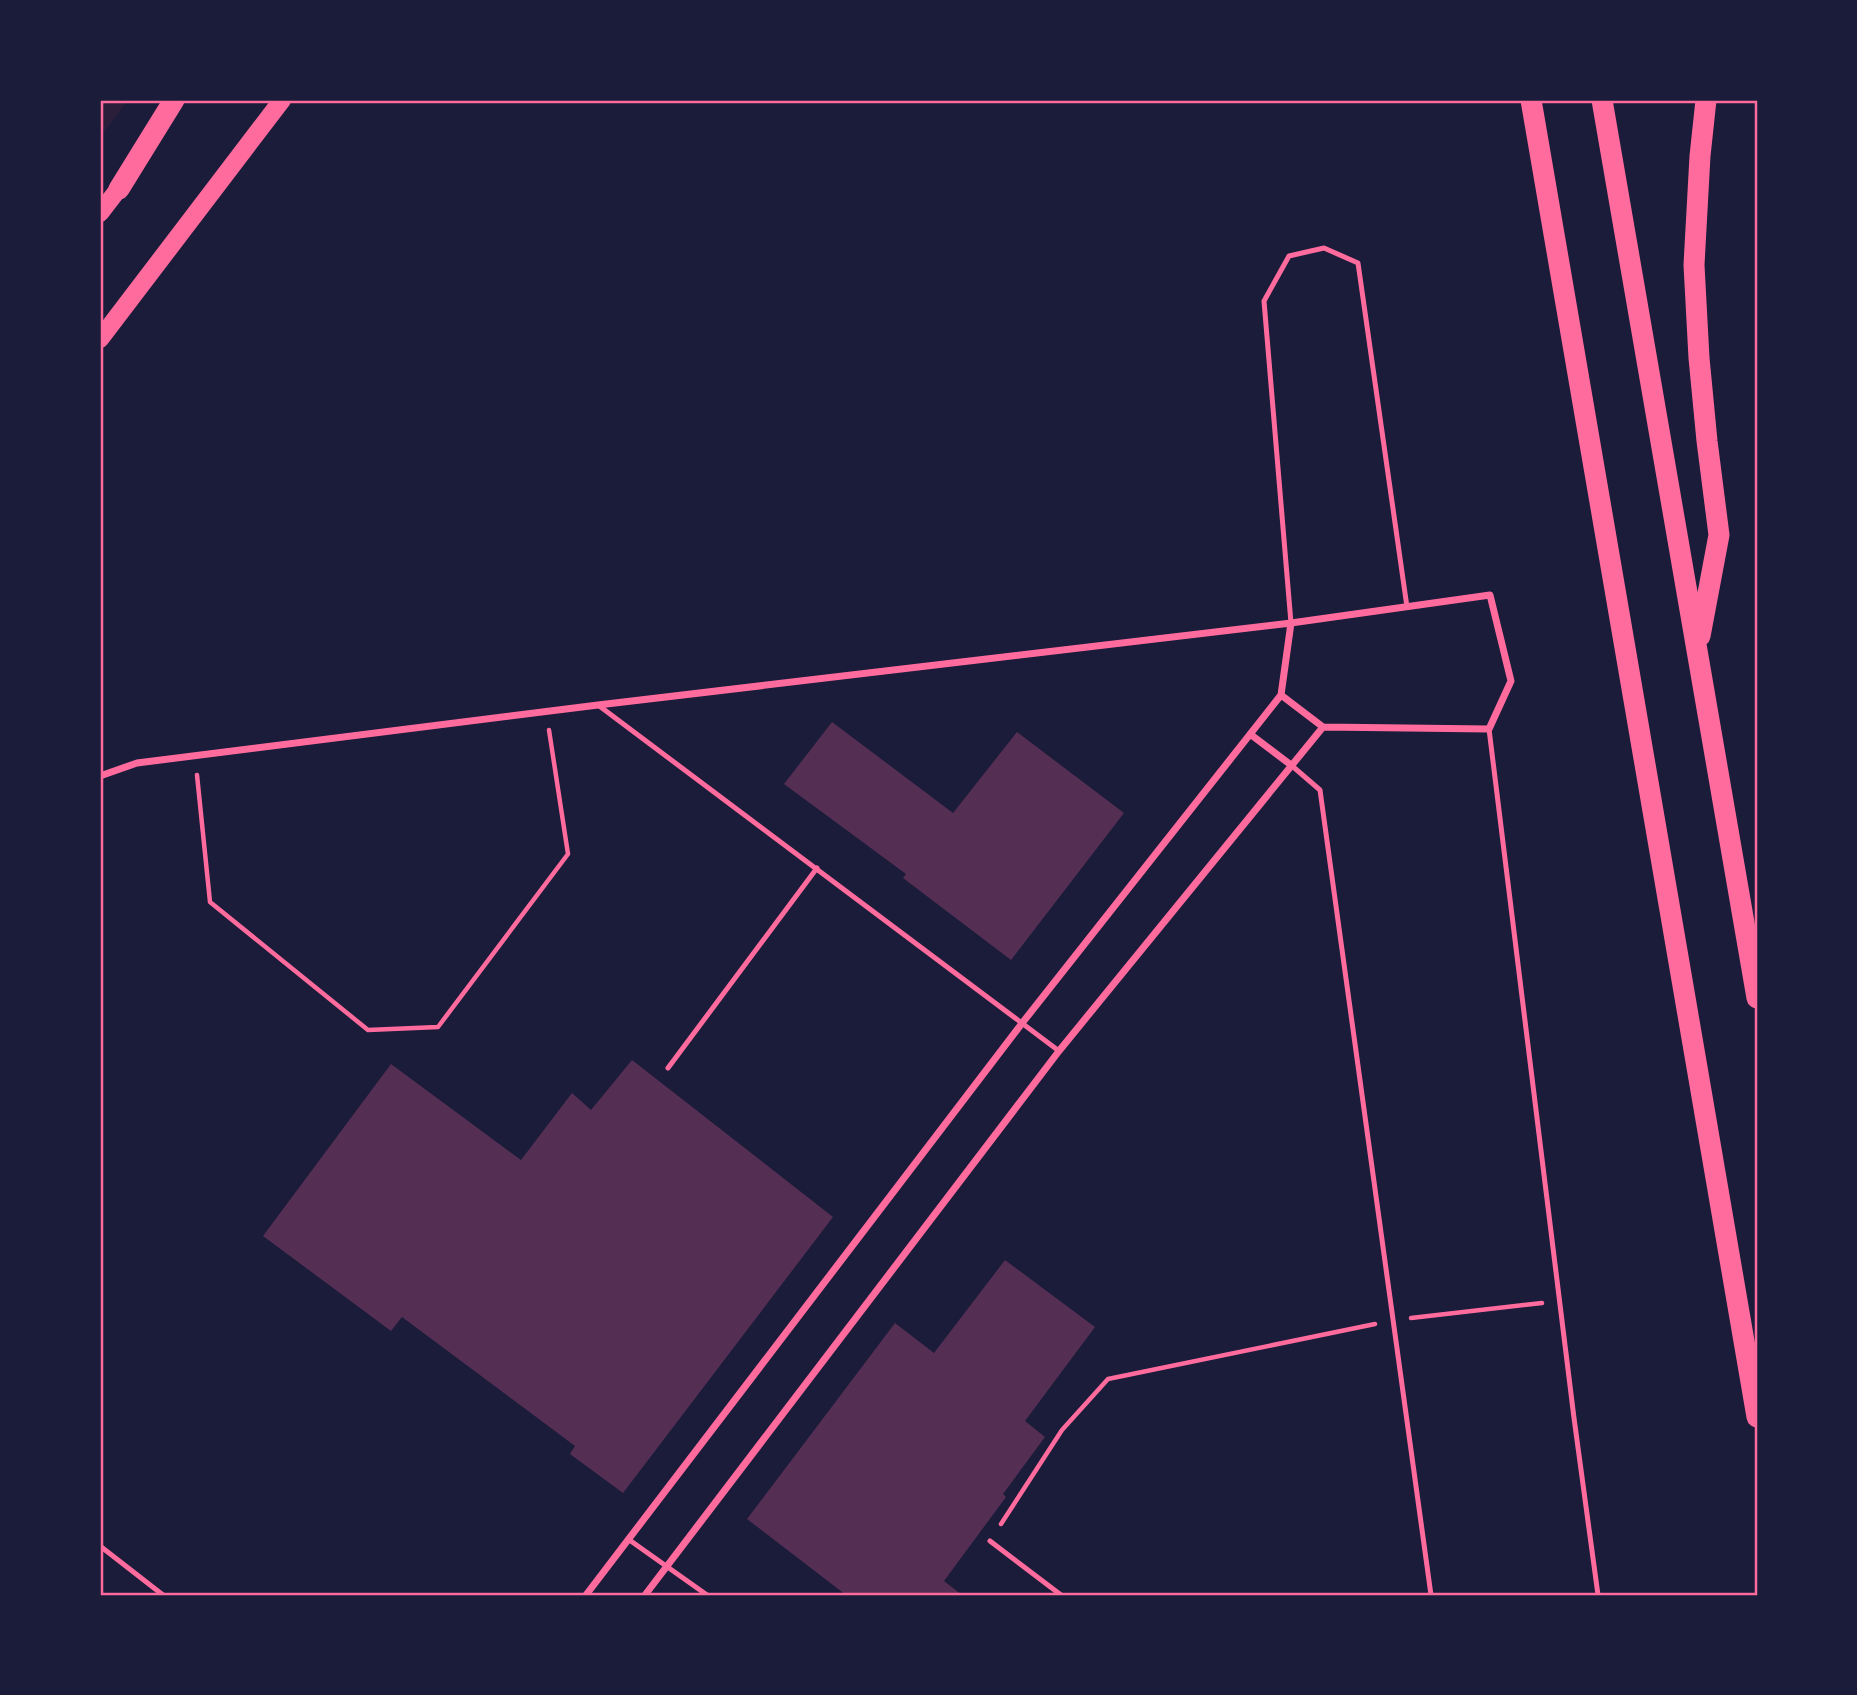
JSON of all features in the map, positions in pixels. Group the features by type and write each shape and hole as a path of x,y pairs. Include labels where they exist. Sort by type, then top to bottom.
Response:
{"highway":[{"path":"119,189 174,100"},
{"path":"1531,100 1757,1417"},
{"path":"1602,100 1757,998"},
{"path":"1697,649 1719,535 1700,372 1694,264 1706,100"}],"main road":[{"path":"100,213 187,100"},
{"path":"100,339 282,100"}],"street":[{"path":"100,776 137,763 195,755 1292,623 1490,595 1511,681 1489,729 1323,727 1281,695"},
{"path":"586,1595 1023,1022 1281,695 1292,623"},
{"path":"645,1595 1059,1051 1323,727"},
{"path":"1250,734 1292,765"}],"lane":[{"path":"1292,623 1264,301 1289,256 1324,248 1358,263 1407,607"},
{"path":"598,705 1059,1051"},
{"path":"1489,729 1598,1595"},
{"path":"1292,765 1320,790 1432,1595"},
{"path":"668,1068 817,868"},
{"path":"628,1539 707,1595"},
{"path":"990,1541 1061,1595"},
{"path":"100,1546 163,1595"}],"path":[{"path":"195,755 209,902 368,1030 438,1027 568,854 547,711"},
{"path":"990,1541 1062,1430 1108,1379 1394,1320 1560,1301"}],"shaded area":[{"path":"100,100 128,100 100,138"}],"building":[{"path":"832,722 953,813 1017,732 1124,813 1011,960 903,878 906,874 784,784"},
{"path":"632,1060 833,1217 623,1493 570,1454 575,1446 402,1317 391,1331 263,1236 391,1064 521,1160 572,1093 591,1110"},
{"path":"1005,1260 1095,1327 1025,1421 1045,1437 1003,1494 1006,1497 944,1581 962,1595 846,1595 747,1519 895,1323 934,1353"}]}
